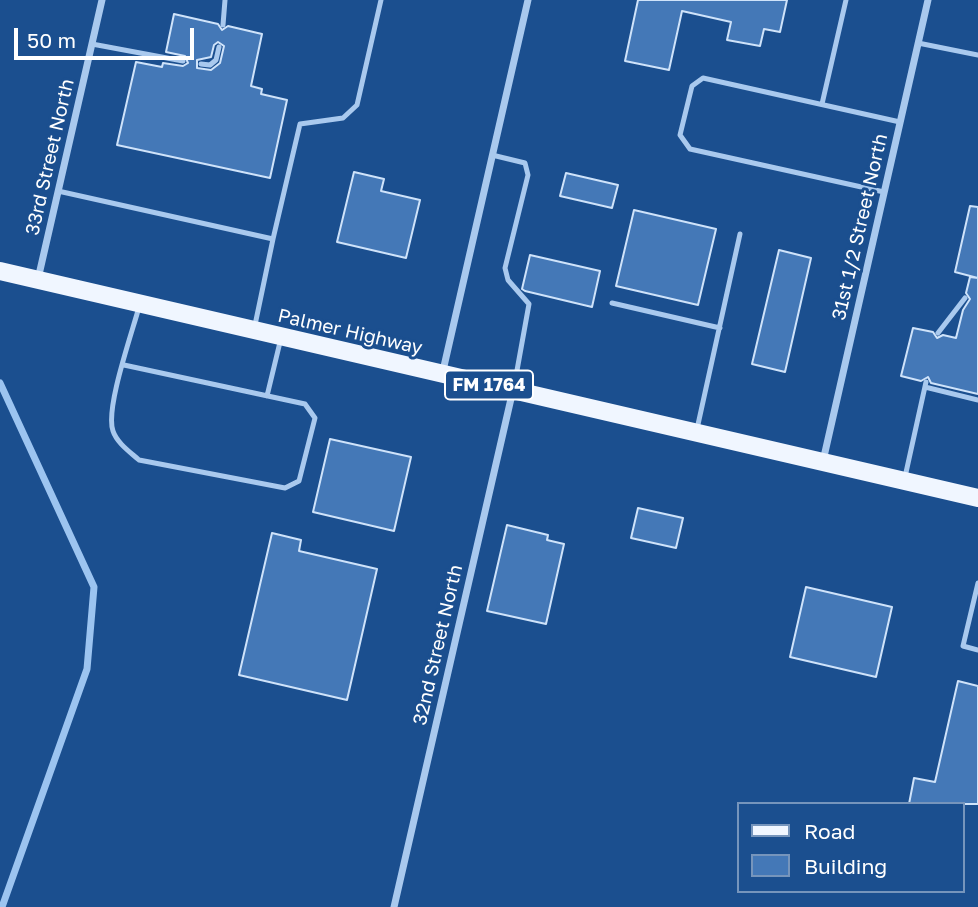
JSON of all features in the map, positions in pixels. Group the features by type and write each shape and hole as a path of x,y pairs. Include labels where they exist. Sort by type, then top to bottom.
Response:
{"main road":[{"name":"Palmer Highway","path":"0,271 978,498"}],"street":[{"name":"33rd Street North","path":"38,280 102,0"},
{"path":"442,375 528,0"},
{"name":"31st 1/2 Street North","path":"823,461 928,0"},
{"name":"32nd Street North","path":"394,907 513,390"}],"lane":[{"path":"223,25 225,0"},
{"path":"254,331 300,124 342,118 357,104 381,0"},
{"path":"822,104 846,0"},
{"path":"918,43 978,55"},
{"path":"92,44 183,61"},
{"path":"201,64 210,65 216,60 219,47"},
{"path":"884,192 690,149 680,135 692,86 703,78 900,122"},
{"path":"492,155 526,163 528,175 505,268 508,280 529,304 513,390"},
{"path":"58,191 273,239"},
{"path":"696,432 740,234"},
{"path":"938,333 965,298"},
{"path":"612,303 720,328"},
{"path":"124,365 304,404 315,418 299,481 285,488 139,460 122,445 113,430 112,407 140,304"},
{"path":"267,396 281,337"},
{"path":"904,480 925,385 978,400"},
{"path":"978,583 963,646 978,650"}],"building":[{"path":"638,0 787,0 780,32 764,29 760,46 727,40 731,22 682,11 669,70 625,61"},
{"path":"174,14 218,24 222,30 228,26 262,34 251,86 262,89 261,94 287,100 270,178 117,145 136,62 162,67 163,63 183,66 188,63 185,56 166,52","holes":["218,42 224,46 220,63 211,70 197,68 197,60 211,57 214,45"]},
{"path":"354,172 384,179 381,191 420,200 406,258 337,242"},
{"path":"566,173 618,185 612,208 560,196"},
{"path":"970,206 978,207 978,278 955,272"},
{"path":"634,210 716,229 698,305 616,286"},
{"path":"779,250 811,258 785,372 752,364"},
{"path":"530,255 600,271 592,307 522,289"},
{"path":"970,277 978,278 978,394 931,383 928,377 921,381 901,376 913,328 933,332 937,338 943,335 956,338 963,310 970,299 966,293"},
{"path":"330,439 411,457 394,531 313,512"},
{"path":"638,508 683,518 676,548 631,538"},
{"path":"507,525 548,535 547,540 564,544 546,624 487,611"},
{"path":"272,533 301,540 299,551 377,569 347,700 239,675"},
{"path":"806,587 892,607 876,677 790,657"},
{"path":"958,681 978,686 978,804 909,802 914,778 935,782"}],"waterway":[{"path":"0,383 94,587 87,669 2,907"}]}
